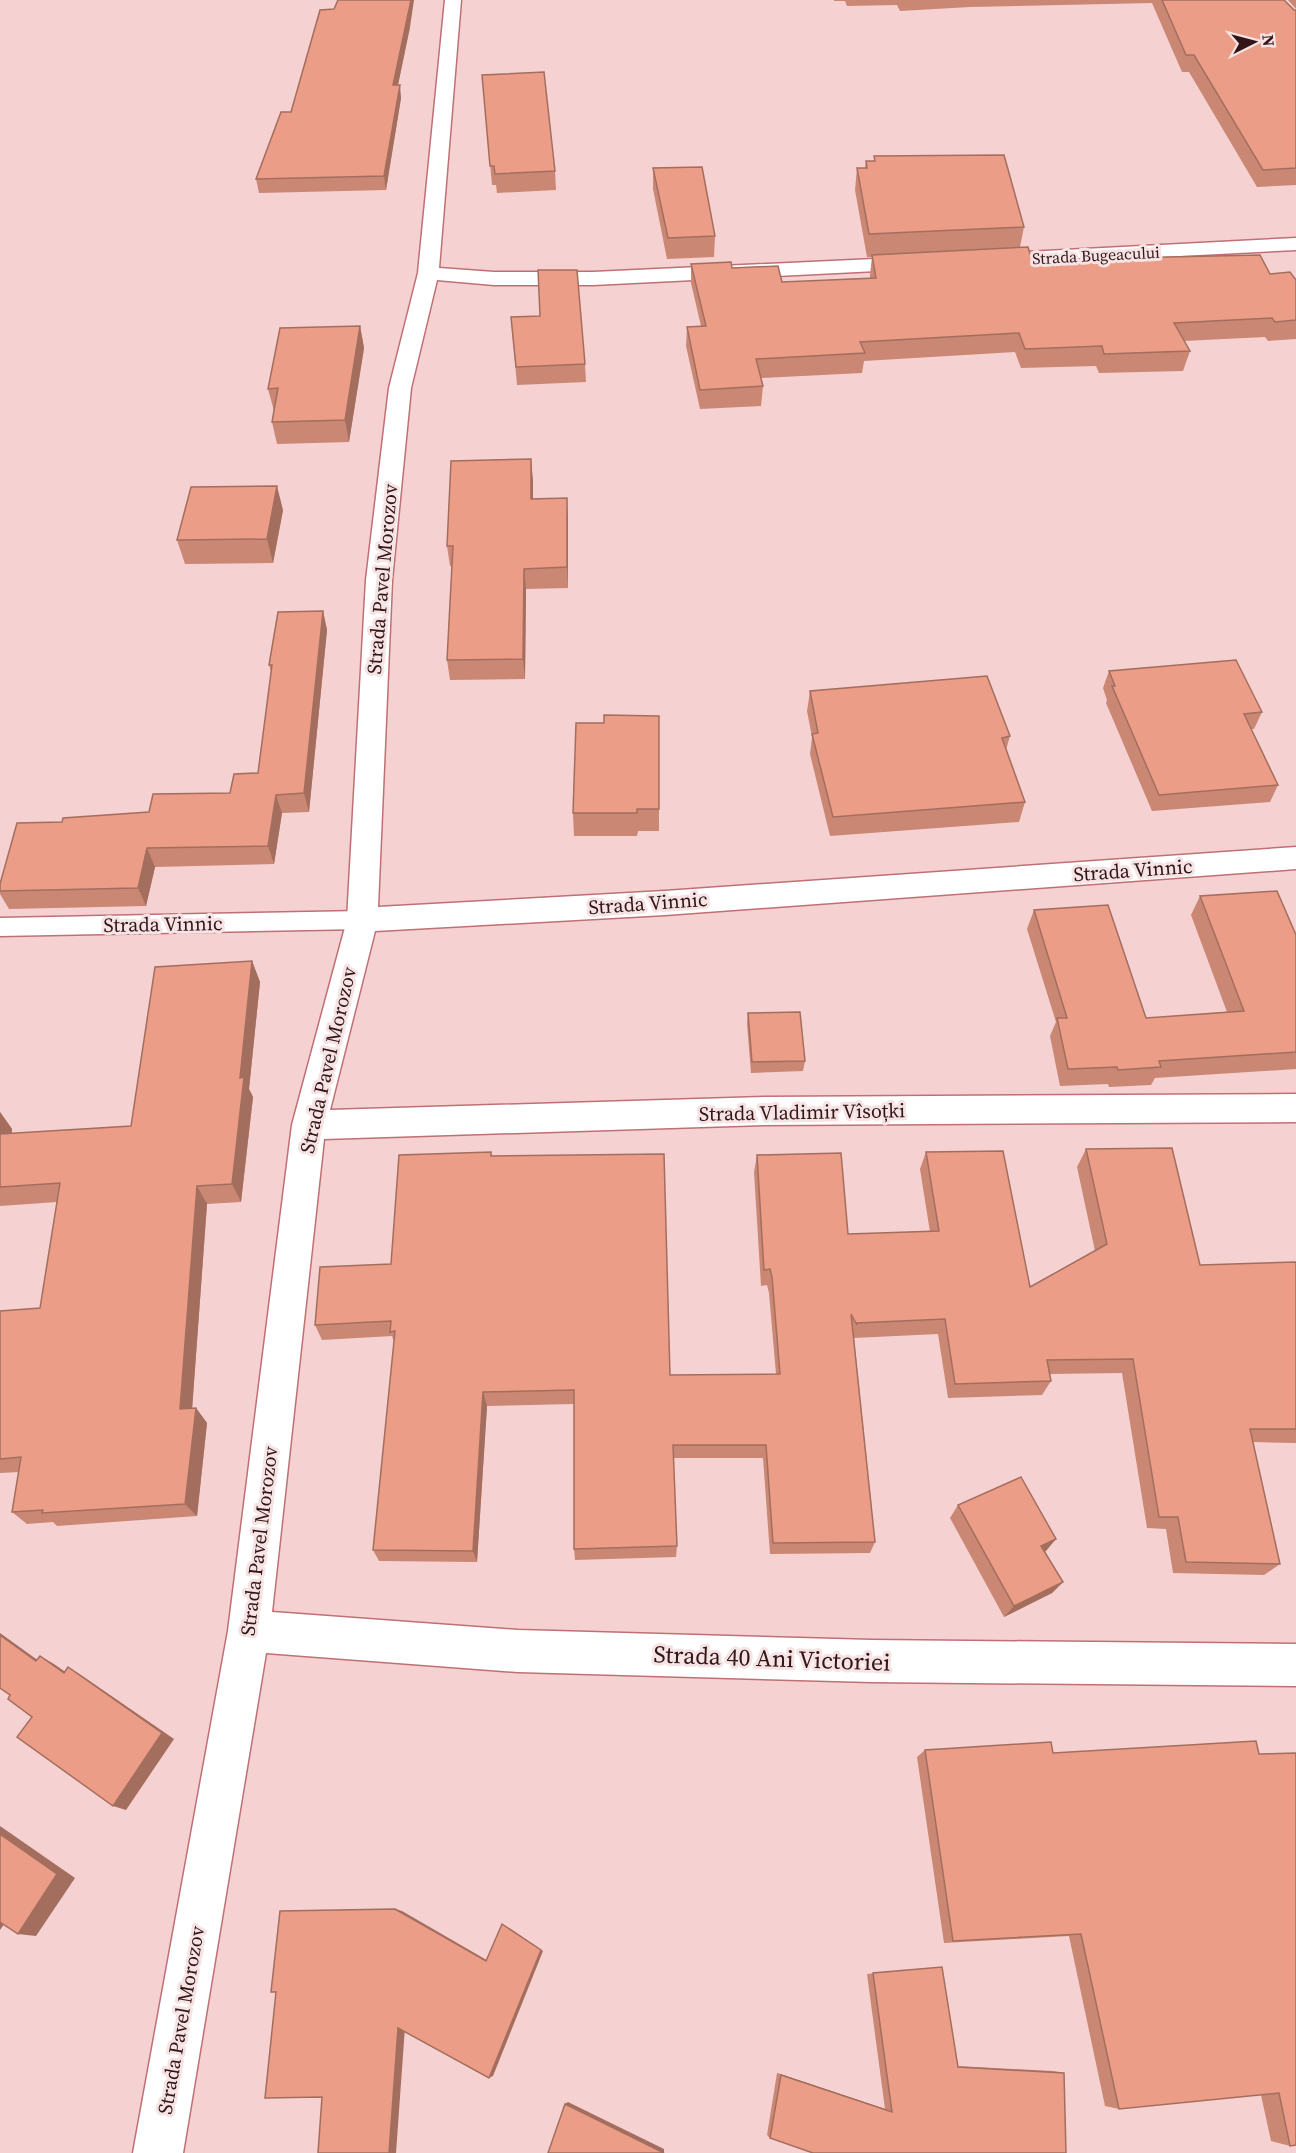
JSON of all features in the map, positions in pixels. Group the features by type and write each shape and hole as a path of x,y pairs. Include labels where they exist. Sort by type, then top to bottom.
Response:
{"street":[{"name":"Strada Pavel Morozov","path":"158,2153 249,1630 309,1125 362,920 379,580 400,388 428,273 453,0"},
{"name":"Strada Bugeacului","path":"970,261 1296,244"},
{"path":"428,273 463,278 623,277 935,262"},
{"name":"Strada Vinnic","path":"362,920 665,903 1296,858"},
{"name":"Strada Vladimir Vîsoțki","path":"309,1125 764,1111 1296,1108"},
{"name":"Strada 40 Ani Victoriei","path":"249,1630 518,1651 872,1661 1296,1665"}],"lane":[{"name":"Strada Vinnic","path":"0,927 362,920"}],"building":[{"path":"338,0 411,0 393,85 400,85 384,176 256,179 281,112 291,112 320,10 334,9"},
{"path":"1162,0 1284,0 1296,10 1296,168 1263,170 1194,55 1186,55"},
{"path":"544,72 555,171 495,174 494,166 490,166 482,75"},
{"path":"1004,155 1024,227 869,234 857,168 867,168 866,161 875,161 874,156"},
{"path":"702,167 715,236 668,238 653,168"},
{"path":"1028,247 1032,260 1260,255 1270,274 1290,272 1296,280 1296,320 1275,322 1272,318 1174,323 1190,351 1104,354 1102,346 1025,349 1019,333 860,342 865,353 756,359 763,386 700,390 687,327 706,326 691,264 731,262 732,268 778,266 782,282 876,278 872,255"},
{"path":"538,270 577,270 585,364 516,367 511,317 540,316"},
{"path":"360,326 345,420 272,422 278,388 268,389 280,328"},
{"path":"531,459 531,499 567,498 567,567 524,569 523,659 447,660 453,546 447,546 451,461"},
{"path":"277,486 267,539 177,540 191,487"},
{"path":"323,611 304,793 276,795 268,846 147,848 138,888 0,891 17,823 62,822 63,818 149,812 153,794 230,793 234,774 258,773 272,665 269,665 278,612"},
{"path":"1236,660 1262,712 1244,714 1278,785 1159,795 1112,686 1115,686 1109,671"},
{"path":"987,676 1010,736 1002,738 1025,802 833,817 812,734 818,733 810,691"},
{"path":"604,715 659,716 659,809 637,809 637,813 573,813 576,723 604,723"},
{"path":"1277,891 1296,935 1296,1052 1159,1061 1161,1067 1118,1070 1117,1067 1068,1069 1057,1018 1067,1018 1034,910 1108,905 1146,1018 1244,1011 1200,896"},
{"path":"252,961 240,1078 244,1077 232,1184 197,1186 180,1409 196,1408 185,1504 42,1513 43,1510 12,1512 21,1457 0,1459 0,1311 40,1308 60,1183 0,1187 0,1134 131,1126 155,967"},
{"path":"800,1012 805,1061 752,1062 748,1013"},
{"path":"1172,1148 1200,1265 1296,1262 1296,1429 1250,1429 1280,1564 1186,1562 1178,1517 1159,1517 1133,1359 1047,1360 1051,1381 955,1384 945,1319 857,1323 857,1325 851,1314 875,1542 773,1543 766,1445 673,1445 677,1546 574,1549 574,1390 483,1392 473,1551 373,1550 395,1331 390,1332 391,1321 315,1325 320,1267 391,1264 399,1155 491,1152 491,1156 664,1154 670,1375 780,1374 772,1277 770,1269 764,1270 757,1155 841,1153 848,1234 939,1231 926,1152 1003,1151 1030,1287 1107,1244 1086,1149"},
{"path":"1021,1477 1056,1539 1041,1546 1063,1582 1014,1606 958,1505"},
{"path":"0,1635 36,1661 40,1656 64,1673 68,1667 162,1733 113,1806 17,1737 32,1717 8,1699 10,1695 0,1688"},
{"path":"1256,1741 1259,1754 1296,1753 1296,2145 1290,2146 1279,2093 1119,2109 1081,1934 953,1941 925,1750 1051,1742 1053,1753"},
{"path":"0,1834 57,1874 18,1934 0,1922"},
{"path":"395,1909 486,1961 502,1924 541,1950 489,2078 398,2028 389,2153 318,2153 322,2097 265,2098 276,1992 271,1992 280,1911"},
{"path":"942,1967 958,2067 1064,2073 1066,2153 813,2153 770,2138 781,2075 892,2112 873,1973"},
{"path":"565,2104 664,2153 548,2153"}]}
